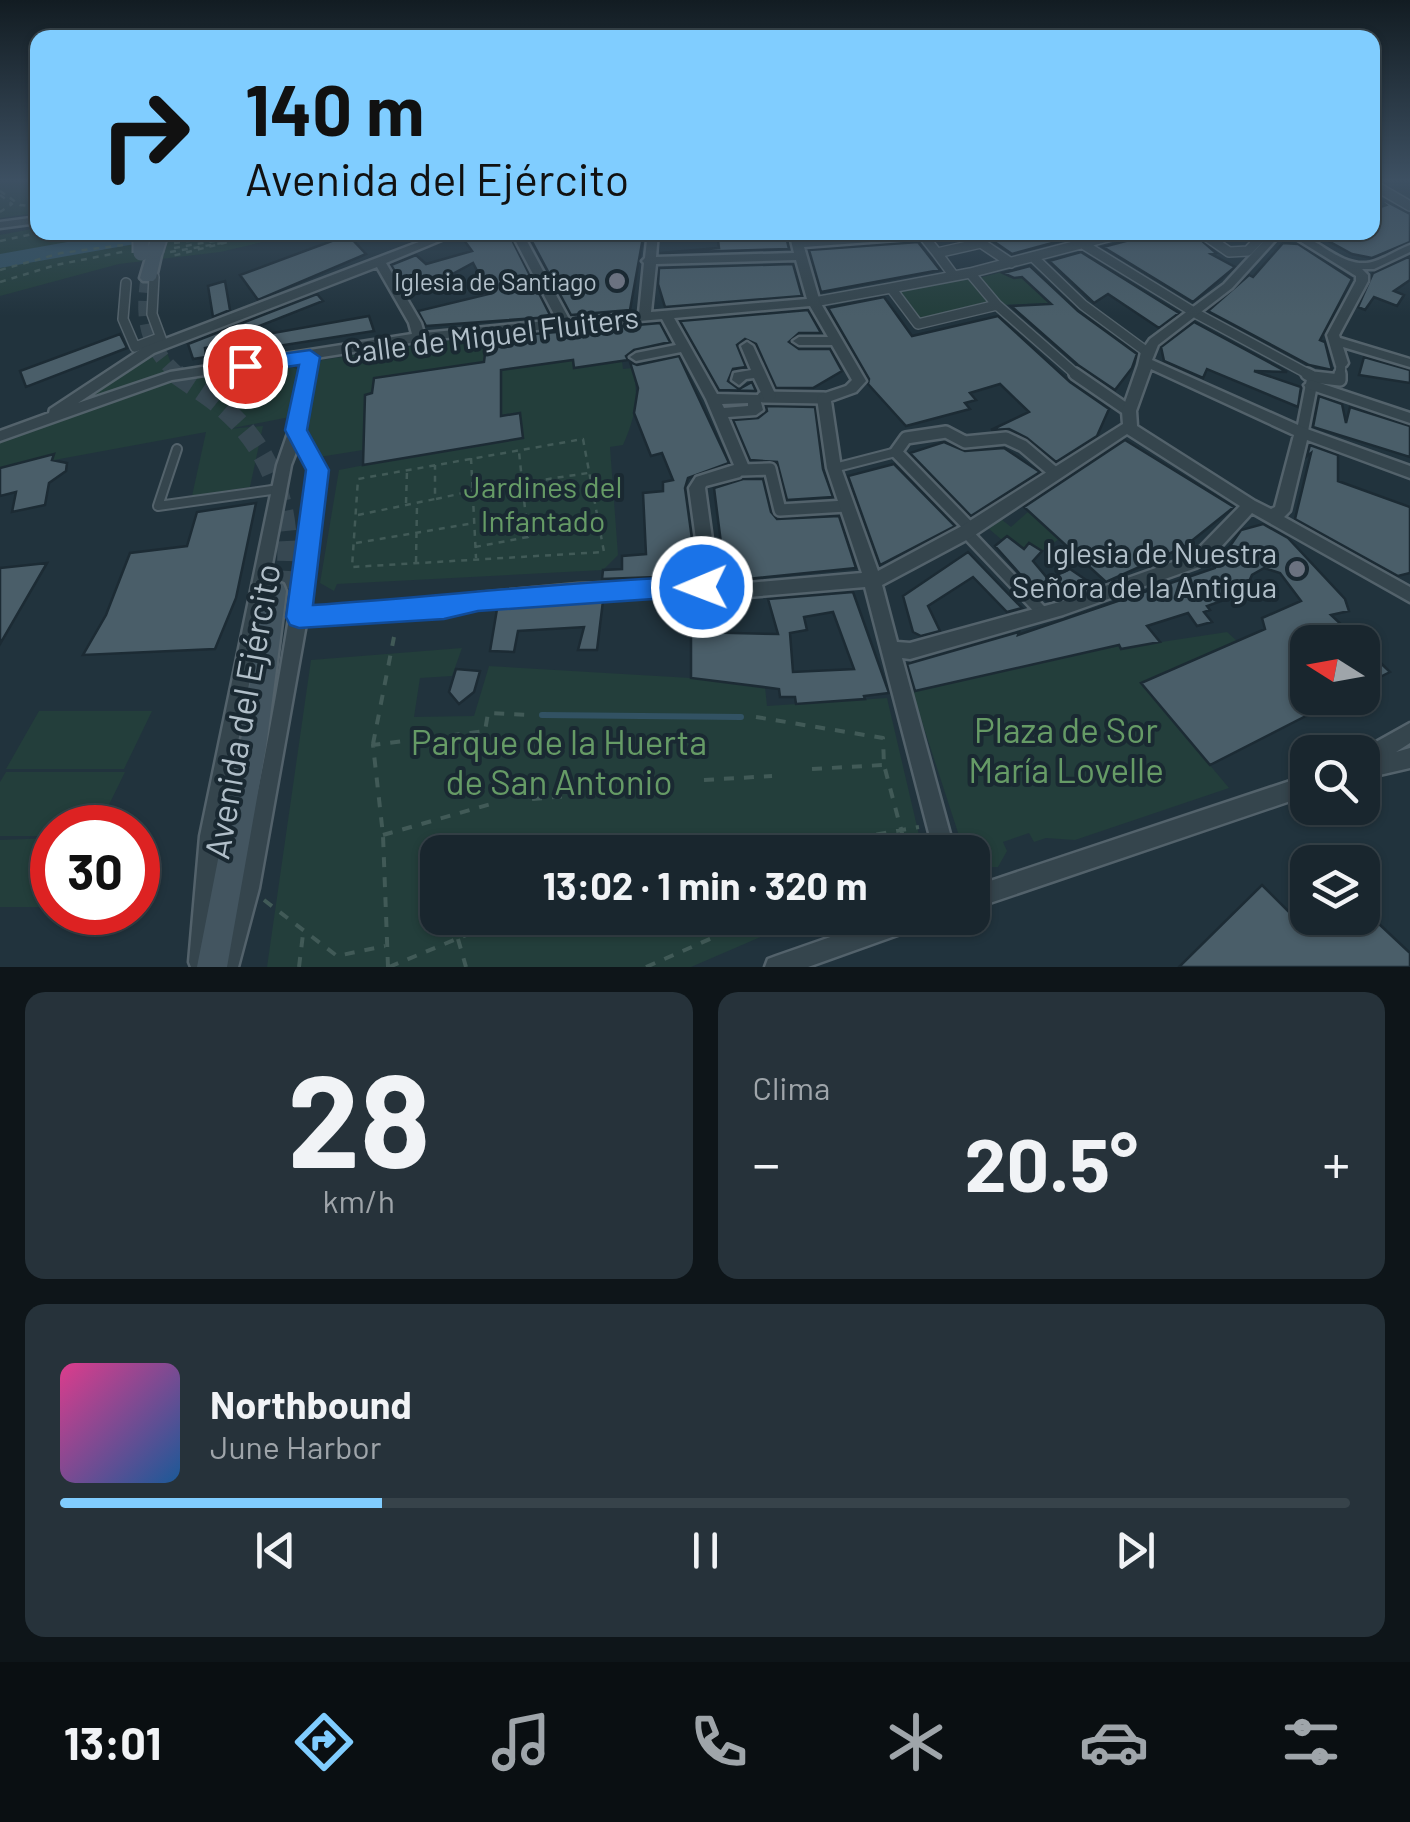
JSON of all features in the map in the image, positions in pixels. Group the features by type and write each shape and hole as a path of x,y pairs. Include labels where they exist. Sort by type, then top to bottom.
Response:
{"main road":[{"path":"147,240 155,252"},
{"path":"141,279 159,240"},
{"name":"Avenida del Ejército","path":"212,967 280,590"}],"street":[{"path":"141,279 121,305 135,347 162,341 435,240"},
{"path":"520,240 564,322"},
{"path":"645,316 652,240"},
{"path":"648,262 860,240"},
{"path":"927,240 954,276"},
{"path":"977,240 1010,263"},
{"path":"814,302 970,273 1093,240"},
{"path":"1212,240 1229,252 1248,251 1258,240"},
{"path":"299,617 444,608 478,600 702,587 748,590 893,575 969,530 1130,420 1146,359 1270,240"},
{"path":"1304,240 1362,275 1338,323 1334,340 1341,363 1340,380 1312,381"},
{"path":"937,252 981,243"},
{"path":"1080,243 1312,381 1410,418"},
{"path":"761,397 824,398 858,384 814,302 797,244"},
{"path":"1345,264 1370,267 1410,248"},
{"path":"1033,257 1158,366 1302,433 1410,472"},
{"path":"379,262 415,322 419,336"},
{"path":"970,273 998,304 1130,420 1250,504 1410,595"},
{"path":"141,279 162,341"},
{"path":"890,287 918,324 998,304"},
{"name":"Calle de Miguel Fluiters","path":"40,423 166,378 419,336 814,302"},
{"path":"669,314 742,470"},
{"path":"1334,340 1410,363"},
{"path":"0,436 40,423 162,341"},
{"path":"799,341 836,341"},
{"path":"636,357 685,346"},
{"path":"715,406 756,410 761,397 759,373 747,346"},
{"path":"144,353 166,378"},
{"name":"Avenida del Ejército","path":"200,967 210,836 310,357"},
{"path":"738,380 740,376 759,373"},
{"path":"1270,516 1282,512 1312,381"},
{"path":"824,398 834,468 872,580 940,835"},
{"path":"296,430 316,466"},
{"path":"1043,613 896,452 906,438 946,432 965,442 998,434 1008,436 1056,473"},
{"path":"281,482 298,464 316,466"},
{"name":"Avenida del Ejército","path":"227,967 248,888 299,617 316,466"},
{"path":"702,587 698,580 704,539 698,488 701,481 742,470 770,469 780,510 846,506"},
{"path":"890,650 910,651 1043,613 1190,563 1201,557 1250,504"},
{"path":"1380,750 1410,732"},
{"path":"1380,765 1410,758"},
{"path":"990,892 1290,792"},
{"path":"776,967 867,935"}],"lane":[{"path":"177,448 158,506 281,482"},
{"path":"834,468 896,452"}],"path":[{"path":"0,241 30,235"},
{"path":"155,252 224,240"},
{"path":"141,279 160,258 228,242 155,252"},
{"path":"0,270 61,253"},
{"path":"584,439 604,552 352,567 358,479 471,458 584,439"},
{"path":"475,547 528,537 519,449"},
{"path":"471,458 476,560"},
{"path":"434,499 436,464"},
{"path":"406,505 408,470"},
{"path":"522,483 589,473"},
{"path":"357,516 472,492"},
{"path":"416,563 417,502"},
{"path":"354,543 474,522"},
{"path":"394,637 373,745 383,835 388,967 465,935"},
{"path":"373,745 484,731 488,713 527,715"},
{"path":"756,717 883,738 884,765 901,835"},
{"path":"812,770 884,765"},
{"path":"704,780 772,776"},
{"path":"532,799 602,793"},
{"path":"383,835 492,804"},
{"path":"864,835 899,828"},
{"path":"248,888 337,956 387,945"},
{"path":"299,967 303,931"},
{"path":"646,967 719,935"},
{"path":"458,938 466,967"},
{"path":"335,967 337,956"}],"green space":[{"path":"30,229 30,240 272,240 220,252 119,264 0,296 0,235"},
{"path":"1002,272 1014,278 1023,276 1050,303 997,305 918,324 891,287 970,273 979,278"},
{"path":"487,335 484,362 374,378 372,393 365,395 363,450 319,457 306,437 316,367 322,360"},
{"path":"164,345 178,381 282,364 297,369 290,417 228,429 263,426 250,487 192,496 206,432 0,470 0,439"},
{"name":"Jardines del Infantado","path":"581,358 622,361 623,369 632,368 636,388 633,416 623,445 610,447 618,555 603,570 337,584 334,591 320,583 339,470 411,456 501,416 501,370"},
{"path":"1029,511 1059,539 1042,551 1030,543 1024,549 1007,537 1002,540 988,528 1001,519 1011,527"},
{"name":"Plaza de Sor María Lovelle","path":"1227,632 1237,641 1141,683 1229,788 1075,840 1046,838 1034,842 1029,833 1003,842 1007,851 998,867 990,867 990,835 959,835 912,691 1119,645 1122,648"},
{"name":"Parque de la Huerta de San Antonio","path":"462,648 452,676 420,678 414,717 474,716 489,666 691,678 765,687 767,706 887,698 919,835 420,835 420,935 765,935 691,967 267,967 311,660"},
{"path":"39,711 152,711 124,769 6,769"},
{"path":"6,772 125,772 109,805 30,805 30,836 0,836 0,782"},
{"path":"30,839 30,907 0,907 0,840"}],"building":[{"path":"1380,226 1410,226 1410,242 1372,258 1352,254 1327,240 1380,240"},
{"path":"334,240 353,240 366,254 258,300 240,275"},
{"path":"464,240 512,240 551,317 426,326 418,311 489,294 473,263 410,297 391,265 416,255 426,264 472,251"},
{"path":"531,240 643,240 630,310 571,315"},
{"path":"718,240 787,240 789,249 660,253 719,248"},
{"path":"992,240 1064,240 1012,254"},
{"path":"1130,240 1201,240 1216,253 1211,254 1235,267 1193,302 1103,247"},
{"path":"918,242 940,270 821,292 809,250"},
{"path":"1283,243 1298,244 1352,279 1320,340 1325,342 1332,370 1309,365 1208,311 1249,275 1253,277"},
{"path":"1081,252 1179,313 1159,328 1108,294 1094,303 1049,261"},
{"path":"1410,256 1410,280 1394,291 1404,295 1397,306 1374,297 1365,310 1358,307 1373,273"},
{"path":"793,264 802,296 665,307 658,284 659,268"},
{"path":"1030,266 1078,311 1137,354 1132,368 1115,390 1078,365 1011,306 1051,304 1022,277 1003,273"},
{"path":"225,281 230,310 213,317 208,286"},
{"path":"317,294 323,301 252,329 255,338 205,348 206,357 193,359 188,344"},
{"path":"884,297 912,336 998,316 1070,382 1109,409 1097,436 1056,462 1009,429 991,430 1029,412 1000,384 970,393 976,400 965,403 970,409 906,426 868,384 869,379 828,308"},
{"path":"808,310 821,333 799,333 789,342 799,349 830,349 842,371 813,388 776,388 756,344 745,339 737,345 746,367 733,369 728,381 739,389 752,382 756,391 719,390 680,321"},
{"path":"369,316 374,331 252,350 256,336"},
{"path":"1194,322 1287,372 1254,371 1301,387 1298,407 1207,369 1203,378 1164,361 1161,347"},
{"path":"660,323 670,342 634,350 626,356 628,360 574,368 573,360 501,370 501,416 520,413 523,438 363,465 365,395 372,393 374,378 484,362 487,338"},
{"path":"120,334 127,348 26,387 20,371"},
{"path":"679,356 729,463 688,478 685,488 692,539 685,576 602,579 603,570 622,569 622,556 646,554 643,493 663,491 663,482 673,480 662,453 651,456 634,413 638,388 630,362 637,365"},
{"path":"1364,357 1410,370 1410,383 1359,375"},
{"path":"1319,396 1342,404 1346,423 1350,407 1410,426 1410,457 1313,427"},
{"path":"766,406 815,407 823,469 833,497 787,500 777,462 750,460 733,420 758,418 767,411"},
{"path":"1125,440 1234,507 1184,547 1106,582 1024,507"},
{"path":"944,442 965,451 1004,448 1040,472 971,516 910,453"},
{"path":"1310,445 1338,455 1338,481 1410,507 1410,573 1398,576 1295,519"},
{"path":"54,454 52,460 67,463 66,471 49,483 45,505 12,512 16,492 0,496 0,468"},
{"path":"894,464 955,526 880,565 848,476"},
{"path":"743,479 763,479 771,512 777,519 839,516 856,568 748,579 715,577 722,551 714,488"},
{"path":"256,503 236,598 215,649 83,655 106,615 130,553 187,546 197,512"},
{"path":"1263,524 1288,538 1345,599 1349,611 1331,615 1342,625 1290,625 1290,715 1308,715 1210,765 1141,683 1265,629 1262,618 1301,601 1280,573 1264,568 1252,575 1244,593 1207,606 1210,610 1204,612 1212,622 1197,626 1188,613 1147,626 1160,642 1121,649 1119,645 915,691 907,664 1019,632 1018,635 1215,568 1241,530"},
{"path":"1007,536 1024,549 1029,543 1042,551 1033,561 1048,579 1070,569 1095,586 1049,601 995,546"},
{"path":"968,552 1022,608 1007,612 973,577 928,606 940,631 921,636 913,632 903,596"},
{"path":"47,563 0,644 0,568"},
{"path":"853,592 889,693 864,696 865,699 796,704 795,697 780,697 779,689 691,678 691,632 778,634 768,599","holes":["833,612 854,669 793,672 790,633 807,630 804,617"]},
{"path":"603,601 597,650 578,650 584,627 518,631 514,652 490,651 497,609"},
{"path":"1380,662 1390,672 1380,677"},
{"path":"456,669 480,671 474,692 459,704 449,692"},
{"path":"1262,885 1290,913 1290,935 1380,935 1380,925 1410,953 1410,967 1179,967"}],"waterway":[{"path":"0,261 118,240"},
{"path":"542,715 741,717"}],"tunnel":[{"path":"148,278 149,332 160,355 180,376"},
{"path":"176,374 240,424 268,466 277,488 287,537 285,588"}],"place":[{"name":"Iglesia de Santiago","path":"617,281"},
{"name":"Iglesia de Nuestra Señora de la Antigua","path":"1297,569"}],"route":[{"path":"245,366 310,357 296,430 318,470 299,617 444,608 478,600 578,591 702,587"}]}
